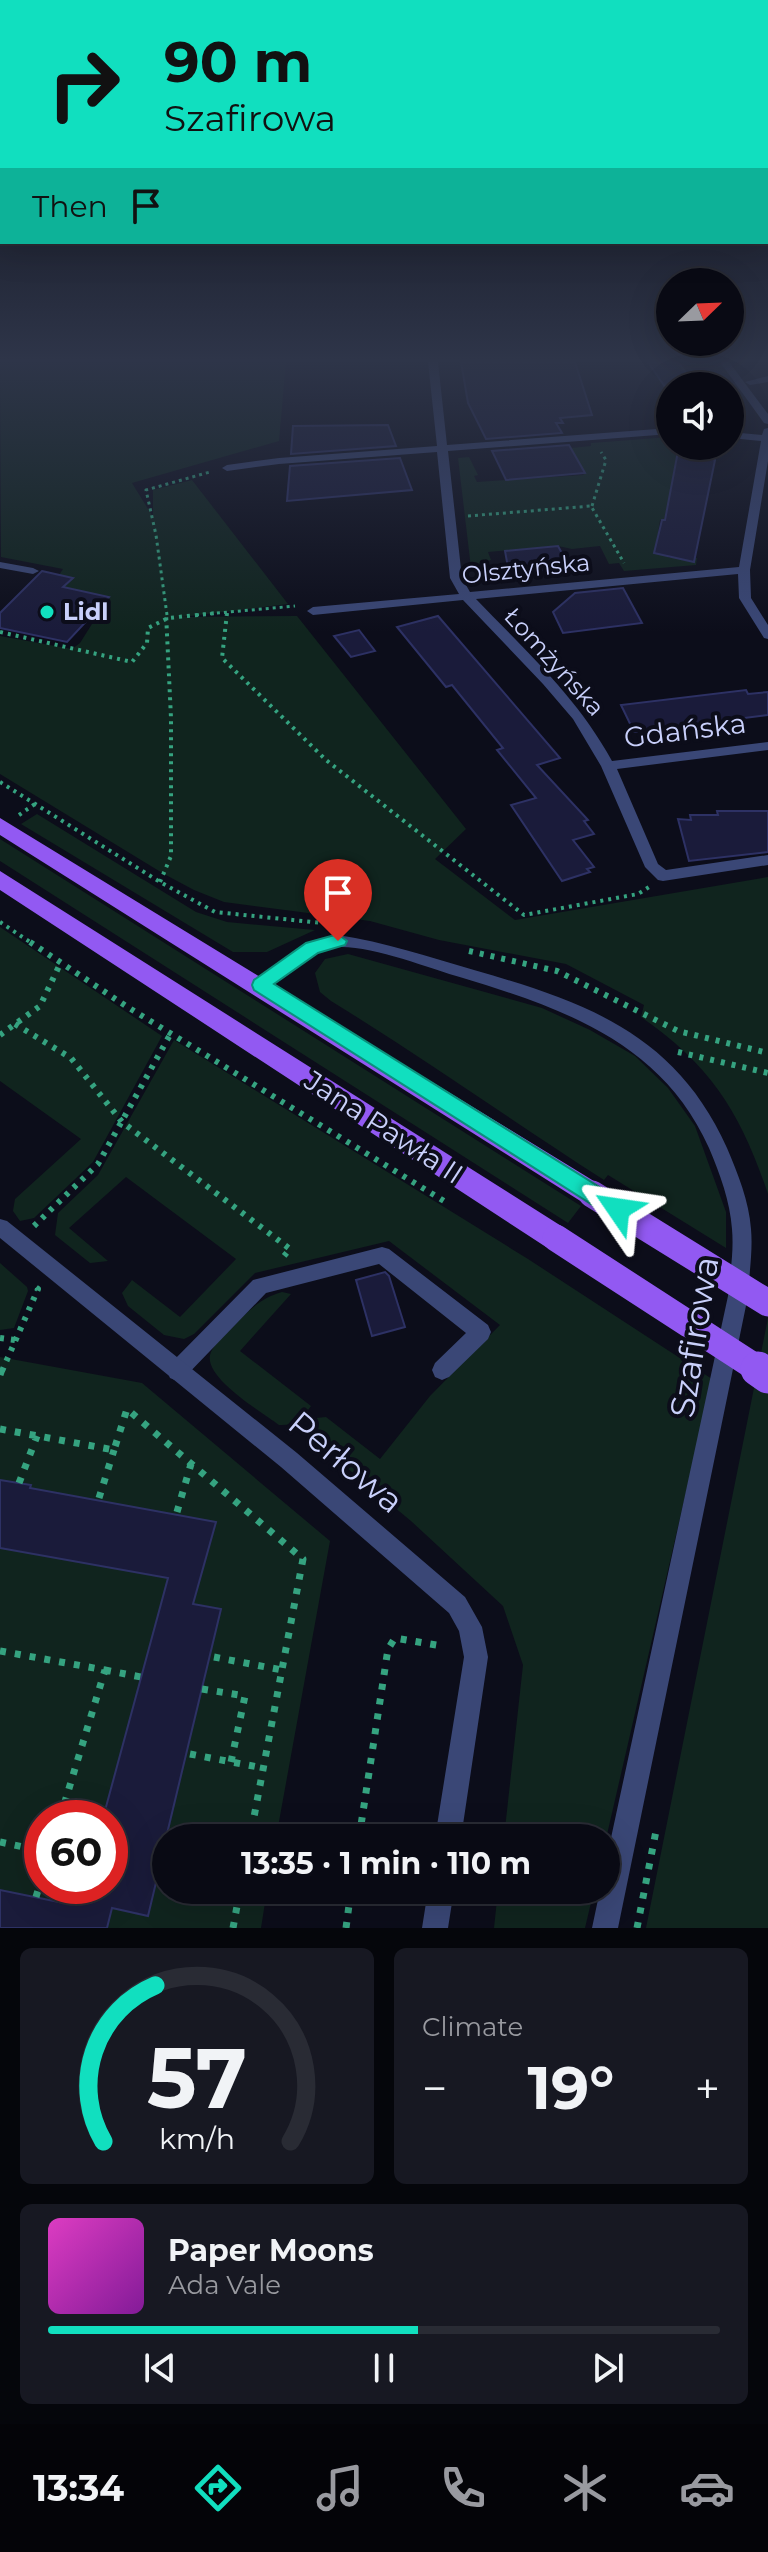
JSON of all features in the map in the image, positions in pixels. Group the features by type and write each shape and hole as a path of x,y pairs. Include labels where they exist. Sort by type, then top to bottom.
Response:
{"main road":[{"name":"Jana Pawła II","path":"7,822 768,1303"},
{"name":"Jana Pawła II","path":"0,879 768,1376"}],"street":[{"path":"225,470 402,452"},
{"name":"Łomżyńska","path":"441,452 456,578 467,597 572,710 608,766 652,867 663,876"},
{"path":"765,452 744,570 745,598 768,635"},
{"path":"0,565 33,571"},
{"name":"Olsztyńska","path":"313,611 744,570"},
{"name":"Gdańska","path":"608,766 768,746"},
{"path":"663,876 768,860"},
{"name":"Szafirowa","path":"261,985 312,948 338,941 381,950 554,1000 601,1021 666,1067 692,1097 713,1132 724,1161 736,1196 742,1239 738,1296 605,1928"},
{"name":"Perłowa","path":"0,1227 289,1460 457,1605 470,1627 476,1657 450,1824"},
{"path":"177,1371 260,1286 382,1255 481,1332 442,1370"},
{"path":"435,1928 439,1904"}],"path":[{"path":"591,506 606,460 601,452"},
{"path":"160,882 171,856 168,618 154,519 146,490 225,470"},
{"path":"461,517 591,506"},
{"path":"591,506 630,575"},
{"path":"0,632 132,662 147,643 148,628 168,618 297,606"},
{"path":"227,613 222,658 326,760 524,915 638,894 663,876"},
{"path":"0,784 215,912 315,923"},
{"path":"7,822 35,804"},
{"path":"0,922 171,1033 457,1209"},
{"path":"531,975 460,953 485,953 557,971 678,1031 768,1053"},
{"path":"0,1035 40,1006 61,962"},
{"path":"15,1024 71,1058 122,1122 290,1249 260,1286"},
{"path":"19,1242 98,1164 171,1033"},
{"path":"668,1043 697,1069"},
{"path":"678,1052 768,1073"},
{"path":"0,1375 38,1289 26,1279"},
{"path":"0,1338 15,1340"},
{"path":"99,1498 127,1409 303,1559 253,1824"},
{"path":"0,1429 114,1450"},
{"path":"19,1483 37,1436"},
{"path":"177,1512 191,1464"},
{"path":"361,1824 388,1649 395,1638 442,1646"},
{"path":"0,1651 141,1677"},
{"path":"214,1657 282,1670"},
{"path":"65,1800 105,1670"},
{"path":"202,1689 245,1696 231,1762"},
{"path":"190,1754 263,1768"},
{"path":"637,1928 658,1819"},
{"path":"0,1842 24,1847"},
{"path":"233,1928 237,1904"},
{"path":"346,1928 349,1904"}],"green space":[{"path":"0,452 241,452 132,483 153,517 153,490 192,480 288,604 182,617 297,616 466,829 435,859 515,920 768,877 768,1194 747,1139 721,1094 687,1054 641,1017 644,1005 566,964 439,940 370,921 224,902 164,874 0,774 0,636 72,649 80,643 109,597 63,587 72,578 59,575 63,569 1,557"},
{"path":"573,452 656,452 656,460 678,460 657,540 669,558 697,558 696,565 624,571 619,563 609,564 600,546 572,549 558,546 488,552 491,560 487,561 488,565 471,568 458,458 469,457 478,475 474,476 477,482 585,473"},
{"path":"37,814 196,912 227,922 315,930 267,952 233,952 21,824"},
{"path":"0,839 581,1206 568,1223 0,861"},
{"path":"0,927 162,1036 93,1162 34,1218 20,1221 13,1211 15,1199 81,1139 0,1081"},
{"path":"348,954 542,1008 590,1030 635,1056 668,1088 695,1126 726,1212 726,1248 608,1175 604,1180 331,1001 320,992 315,973 325,959"},
{"path":"174,1040 528,1259 712,1379 609,1824 506,1824 523,1665 503,1606 411,1521 312,1439 311,1429 316,1418 326,1417 380,1459 430,1396 500,1325 389,1241 255,1273 194,1334 184,1339 164,1335 128,1306 122,1293 132,1280 180,1317 236,1259 126,1177 69,1228 108,1261 90,1263 55,1235 58,1213 98,1175"},
{"path":"0,1263 28,1291 14,1328 0,1330"},
{"path":"282,1292 291,1294 240,1351 311,1406 298,1420 279,1425 234,1393 215,1372 210,1361 215,1345 243,1316 260,1302"},
{"path":"768,1318 768,1928 646,1928"},
{"path":"0,1357 142,1383 330,1541 279,1824 152,1824 152,1904 265,1904 261,1928 0,1928"},
{"path":"497,1904 591,1904 585,1928 494,1928"}],"building":[{"path":"492,452 573,452 585,473 506,480"},
{"path":"400,458 412,490 287,501 290,466"},
{"path":"676,460 715,460 694,562 654,553 662,520 665,520"},
{"path":"558,546 570,568 509,573 505,551"},
{"name":"Lidl","path":"42,571 73,578 63,587 109,597 67,642 0,628 0,613"},
{"path":"623,588 642,623 563,633 553,612 575,593"},
{"path":"438,616 560,758 537,765 588,820 584,821 594,834 573,840 594,867 587,869 590,872 562,881 511,805 536,798 497,750 503,748 452,685 446,687 397,627"},
{"path":"359,630 375,651 351,657 334,636"},
{"path":"746,690 748,694 768,692 768,715 634,732 621,705"},
{"path":"717,811 768,811 768,852 689,861 678,819 691,820 690,815 718,815"},
{"path":"385,1272 405,1327 372,1336 356,1280"},
{"path":"0,1480 216,1522 193,1604 221,1609 169,1824 152,1824 152,1899 148,1916 112,1908 107,1928 0,1928 0,1890 24,1895 24,1904 128,1904 128,1800 108,1800 168,1578 0,1548"}],"place":[{"name":"Lidl","path":"47,612"}],"route":[{"path":"338,941 312,948 261,985 618,1209"}]}
